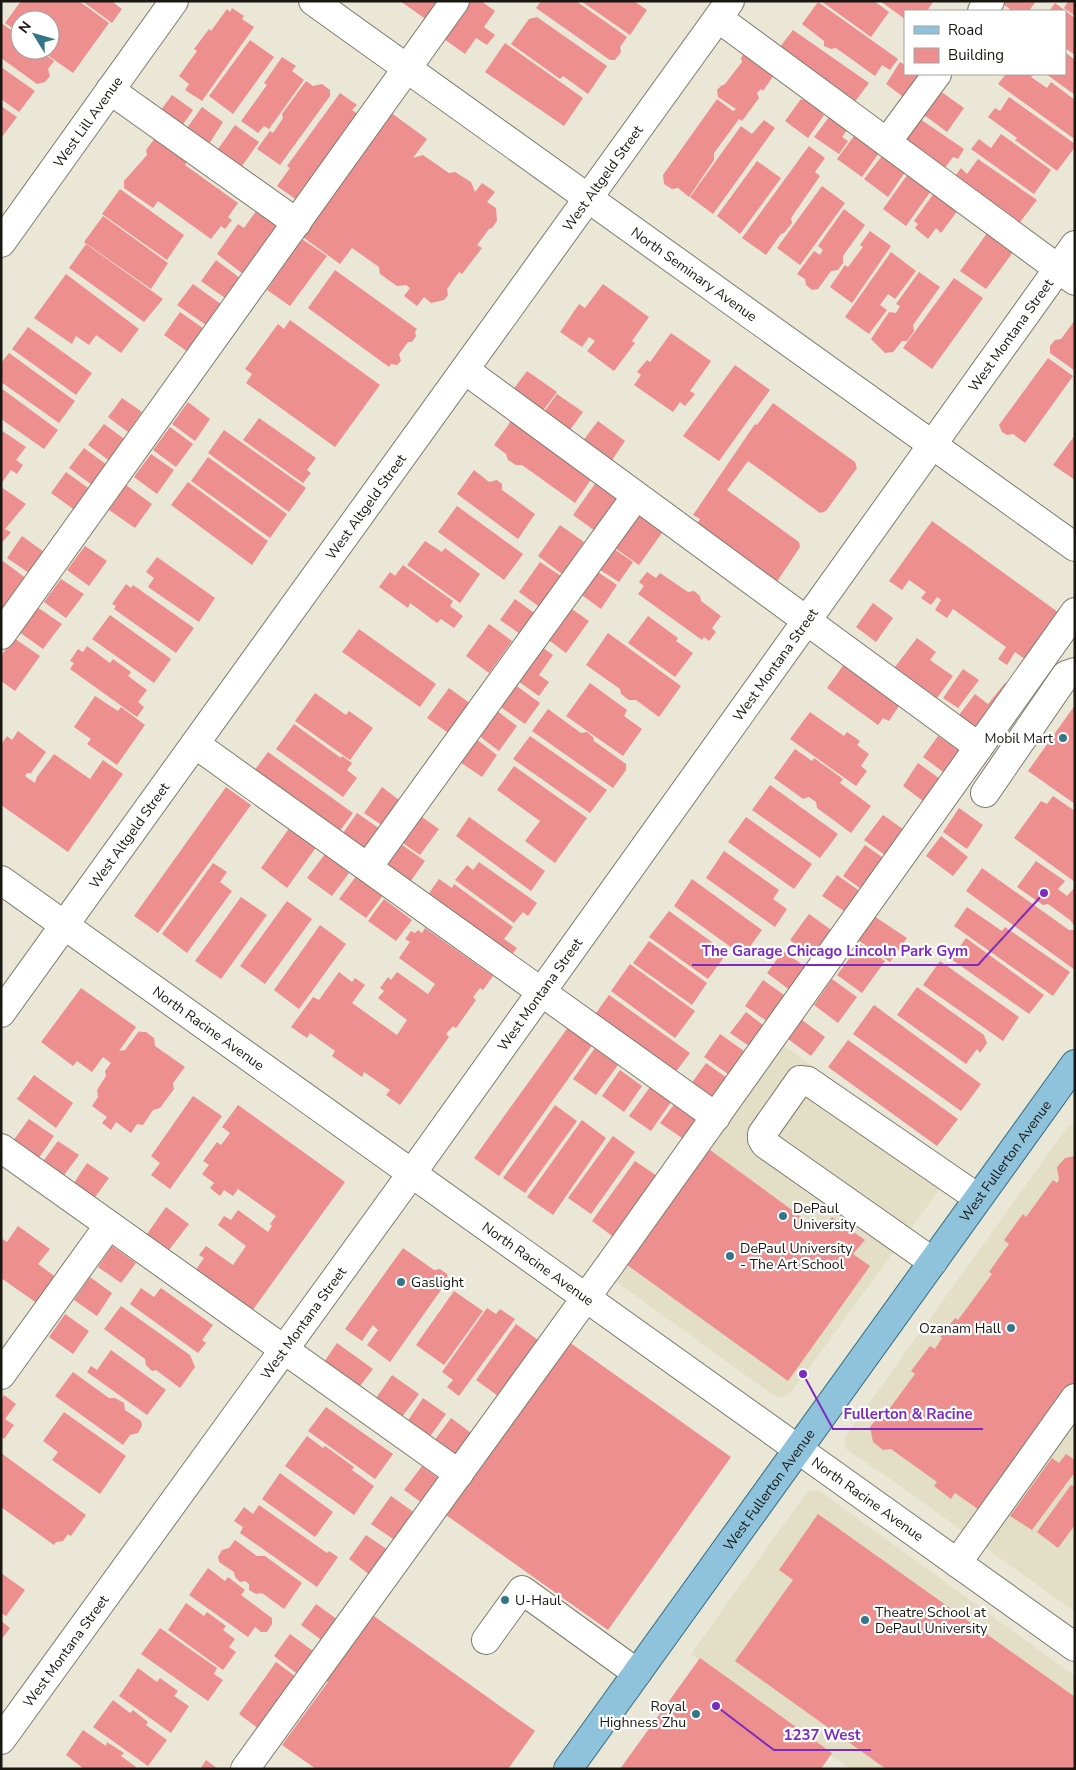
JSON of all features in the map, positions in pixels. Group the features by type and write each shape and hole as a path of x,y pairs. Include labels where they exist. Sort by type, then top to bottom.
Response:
{"main road":[{"name":"West Fullerton Avenue","path":"568,1769 978,1198 1070,1080"}],"street":[{"name":"West Lill Avenue","path":"1,243 174,1"},
{"name":"North Seminary Avenue","path":"312,1 1075,547"},
{"path":"1,635 456,1"},
{"path":"724,10 887,142 1066,275"},
{"name":"West Altgeld Street","path":"1,1013 724,10"},
{"path":"887,142 936,75"},
{"path":"110,90 297,223"},
{"name":"West Montana Street","path":"1,1740 412,1173 932,445 1066,275 1075,245"},
{"path":"464,370 979,746"},
{"path":"368,867 636,496"},
{"path":"245,1769 716,1117 1075,612"},
{"path":"985,793 1066,675 1075,672"},
{"path":"195,744 716,1117"},
{"name":"North Racine Avenue","path":"1,880 1075,1647"},
{"path":"932,1262 765,1144 762,1140 762,1134 800,1080 808,1080 978,1198"},
{"path":"1,1148 459,1474"},
{"path":"1,1375 109,1225"},
{"path":"957,1562 1075,1398"},
{"path":"486,1640 522,1590 637,1672"}],"shaded area":[{"name":"DePaul University","path":"772,1037 955,1168 792,1391 787,1396 780,1398 773,1395 604,1273"},
{"path":"1075,1123 1075,1612 847,1450 844,1438 1068,1126"},
{"name":"Theatre School at DePaul University","path":"818,1490 1075,1676 1075,1769 850,1769 691,1654 802,1499 809,1491"}],"building":[{"path":"21,1 79,1 109,23 73,73 55,60 60,60 60,10 14,10"},
{"path":"82,1 115,1 114,3 122,9 112,23"},
{"path":"400,1 441,1 427,20"},
{"path":"470,1 481,1 495,11 484,27 495,35 487,45 476,38 465,54 444,39"},
{"path":"541,1 576,1 627,37 620,47 621,52 615,60 610,60 536,8"},
{"path":"581,1 634,1 647,10 630,35"},
{"path":"821,1 874,1 889,12 871,37"},
{"path":"880,1 933,2 928,10 904,10 904,18"},
{"path":"1003,1 1036,1 1030,10 1011,10 1002,3"},
{"path":"1068,1 1075,1 1075,16 1064,8"},
{"path":"818,2 898,59 890,70 882,65 875,76 836,48 831,49 824,46 824,41 802,24"},
{"path":"1055,3 1064,10 1050,10"},
{"path":"232,8 244,16 242,19 254,27 202,101 185,90 189,84 179,76 197,51 194,49 209,29 211,31 227,9 230,12"},
{"path":"1066,11 1075,18 1075,55 1066,49"},
{"path":"10,16 10,26 5,23"},
{"path":"537,17 607,66 588,94 563,76 560,79 511,44 529,19"},
{"path":"1,23 10,29 10,60 54,61 48,69 50,76 45,82 37,84 1,58"},
{"path":"793,30 869,83 851,107 776,52"},
{"path":"250,40 274,57 233,114 209,96"},
{"path":"505,43 583,98 564,126 485,72"},
{"path":"744,53 762,67 764,63 776,72 763,91 761,89 757,93 759,98 742,121 739,119 714,153 714,160 689,197 678,188 672,189 664,184 663,175 717,99 733,111 736,109 718,97 717,90 725,84 742,62 741,58"},
{"path":"1066,53 1075,60 1075,95 1047,75 1066,75"},
{"path":"282,57 296,66 292,71 304,80 269,129 264,126 258,133 241,121 267,85 264,83"},
{"path":"900,62 904,64 904,75 918,75 921,77 906,99 886,84"},
{"path":"1,67 35,91 19,112 1,99"},
{"path":"1005,75 1033,75 1031,77 1047,88 1051,82 1075,100 1075,136 1073,138 998,84"},
{"path":"306,81 313,86 322,84 330,90 330,96 280,165 257,149 270,131 273,133 283,118 282,114"},
{"path":"940,91 964,108 947,132 924,115"},
{"path":"340,93 357,105 352,110 362,117 301,203 277,186 290,168 287,166"},
{"path":"172,95 193,110 179,130 158,114"},
{"path":"1009,97 1075,144 1075,147 1057,171 988,117 995,108 1000,111"},
{"path":"805,98 823,111 821,113 824,115 808,138 785,121 801,99"},
{"path":"1,106 17,117 1,138"},
{"path":"202,107 223,122 209,144 187,128"},
{"path":"390,112 427,139 413,158 423,155 449,173 455,172 471,182 475,192 482,183 495,192 487,202 496,208 497,221 477,245 482,248 462,274 459,272 447,289 448,295 444,300 431,303 424,297 417,306 404,296 410,288 406,285 397,286 380,274 379,267 352,248 340,264 300,235"},
{"path":"829,117 847,130 842,137 848,141 839,154 814,137"},
{"path":"920,119 964,149 958,159 953,157 942,172 903,143"},
{"path":"764,120 775,128 713,214 690,197 741,126 752,134"},
{"path":"235,125 259,142 242,166 218,149"},
{"path":"1001,134 1051,170 1034,194 971,149 979,139 991,148"},
{"path":"854,136 879,153 862,177 837,159"},
{"path":"155,138 190,157 185,165 238,203 228,217 232,220 225,229 221,226 211,239 158,201 153,208 124,188 124,181 147,155 146,150"},
{"path":"809,146 825,158 815,172 820,176 791,218 792,223 781,234 766,255 742,238"},
{"path":"882,156 905,172 888,197 864,179"},
{"path":"978,159 1037,200 1017,226 952,180 961,168 967,174"},
{"path":"757,161 781,178 740,234 717,216"},
{"path":"910,171 933,188 906,226 883,209"},
{"path":"822,186 845,203 800,265 777,248"},
{"path":"120,189 184,235 167,260 102,214"},
{"path":"934,193 958,210 941,233 936,228 928,239 915,228 918,224 914,221"},
{"path":"259,207 281,222 243,274 217,254 238,224 244,228"},
{"path":"844,209 865,225 843,256 843,263 838,270 831,271 818,289 812,290 806,285 805,279 797,274 814,251 820,255 823,250 818,246"},
{"path":"103,216 168,263 151,289 84,242"},
{"path":"990,229 1016,248 986,289 960,271"},
{"path":"870,231 891,246 852,303 830,287 845,265 848,267 863,247 860,245"},
{"path":"302,239 327,256 290,306 267,290"},
{"path":"86,244 163,299 144,322 69,268"},
{"path":"891,252 916,271 895,299 888,294 880,305 887,310 869,334 845,317"},
{"path":"216,260 240,278 225,298 201,281"},
{"path":"335,270 417,329 415,332 416,336 412,342 408,342 399,354 401,361 397,365 391,364 389,367 308,308"},
{"path":"919,272 940,287 913,325 914,331 907,341 902,341 893,352 885,353 871,339 889,312 896,313 900,306 896,304"},
{"path":"66,274 139,329 121,353 96,335 89,345 76,336 72,344 34,318"},
{"path":"954,278 983,298 932,369 903,348"},
{"path":"193,284 221,304 206,325 177,305"},
{"path":"603,284 649,317 632,341 635,343 614,371 587,351 595,341 589,337 582,347 560,332 579,304 585,308"},
{"path":"180,312 204,329 188,352 164,335"},
{"path":"290,320 380,385 335,447 246,383 252,374 245,369 278,324 284,329"},
{"path":"1075,320 1075,371 1050,353 1050,346 1055,340 1061,339"},
{"path":"28,327 92,373 76,395 12,349"},
{"path":"671,333 711,361 690,391 695,394 685,406 680,402 673,412 634,385 641,375 637,372 647,360 650,362"},
{"path":"9,353 75,401 59,423 1,382 1,363"},
{"path":"1048,358 1073,376 1025,443 1013,434 1007,435 1002,432 999,425"},
{"path":"735,365 770,390 719,461 683,436"},
{"path":"527,371 557,392 539,416 509,395"},
{"path":"1,388 58,430 44,449 1,419"},
{"path":"557,394 583,412 567,434 541,416"},
{"path":"122,398 142,412 128,432 108,417"},
{"path":"188,402 210,419 195,441 172,424"},
{"path":"773,403 855,462 857,468 826,511 820,513 748,461 727,490 799,542 800,547 776,583 696,525 700,519 693,515 755,424 757,425"},
{"path":"259,418 316,458 307,470 311,473 303,483 243,440"},
{"path":"511,421 592,478 575,503 522,465 516,465 508,460 506,454 494,445"},
{"path":"598,421 625,441 608,466 579,446"},
{"path":"104,424 127,441 111,462 88,445"},
{"path":"170,427 193,444 176,467 153,450"},
{"path":"1,430 26,447 16,460 23,465 17,474 11,470 1,484"},
{"path":"224,430 306,488 289,512 208,453"},
{"path":"1075,435 1075,480 1053,465"},
{"path":"84,448 107,465 92,485 69,468"},
{"path":"151,454 174,470 157,494 134,477"},
{"path":"208,457 287,514 270,538 191,481"},
{"path":"474,470 489,482 497,480 502,484 502,490 535,514 518,539 457,494"},
{"path":"66,472 91,490 76,511 51,493"},
{"path":"597,481 620,497 595,531 573,515"},
{"path":"188,482 268,541 252,565 171,505"},
{"path":"126,485 152,504 135,528 109,510"},
{"path":"1,487 26,504 5,529 11,532 1,544"},
{"path":"457,506 523,554 504,580 438,532"},
{"path":"640,513 664,530 639,565 615,548"},
{"path":"932,521 1062,615 1029,662 1015,652 1007,665 998,659 1006,647 953,609 947,618 935,610 941,600 937,597 931,605 921,598 926,592 909,580 902,590 889,581"},
{"path":"560,525 584,542 562,574 538,556"},
{"path":"22,536 44,552 29,573 7,558"},
{"path":"425,541 442,552 445,548 480,574 460,603 407,565"},
{"path":"85,546 107,561 89,586 67,570"},
{"path":"611,547 633,562 619,582 597,568"},
{"path":"157,557 215,598 199,622 148,587 154,578 146,572"},
{"path":"3,561 27,579 1,615 1,563"},
{"path":"540,562 564,578 541,608 519,592"},
{"path":"403,565 453,601 450,606 463,616 454,628 441,619 437,623 410,603 408,608 379,587 390,572 395,576"},
{"path":"595,570 617,585 601,609 579,593"},
{"path":"647,572 656,578 660,573 688,592 694,591 700,596 701,601 721,616 712,628 716,632 709,641 704,637 702,640 638,594 644,586 639,582"},
{"path":"61,579 84,594 66,618 44,602"},
{"path":"126,584 131,588 133,585 194,628 176,653 114,609 116,606 112,604"},
{"path":"515,599 537,615 523,636 500,620"},
{"path":"873,603 893,618 876,642 856,627"},
{"path":"37,607 62,624 43,649 19,632"},
{"path":"569,607 589,621 566,653 546,638"},
{"path":"110,615 171,659 154,683 92,639"},
{"path":"648,616 678,638 676,641 693,653 675,677 628,643"},
{"path":"489,624 512,641 489,673 466,656"},
{"path":"359,629 436,684 420,707 342,652"},
{"path":"608,633 681,686 659,717 636,700 629,700 621,694 620,689 586,665"},
{"path":"14,638 40,656 15,691 1,681 1,656"},
{"path":"917,638 936,652 930,660 953,676 937,698 895,667"},
{"path":"539,645 553,655 539,675 549,682 539,696 515,679"},
{"path":"87,646 110,663 113,659 131,672 128,676 147,690 138,702 144,707 137,717 70,669 74,663 70,661 78,649 83,652"},
{"path":"847,660 903,700 889,721 883,718 878,725 827,688"},
{"path":"963,669 979,680 958,708 943,698"},
{"path":"590,683 627,710 624,716 642,729 623,756 566,716"},
{"path":"1005,683 1012,688 981,731 959,715 975,694 988,704"},
{"path":"514,684 540,703 525,724 499,706"},
{"path":"449,688 471,704 450,734 427,718"},
{"path":"315,693 346,715 349,711 373,728 350,760 295,721"},
{"path":"95,696 118,711 121,707 145,725 117,765 87,744 91,739 74,727"},
{"name":"Mobil Mart","path":"1075,705 1075,804 1028,771"},
{"path":"548,709 581,733 587,732 593,737 594,741 626,764 626,770 613,788 532,731"},
{"path":"496,710 517,726 499,751 478,735"},
{"path":"810,712 844,736 847,732 860,741 857,745 869,754 861,766 867,771 856,786 790,739"},
{"path":"294,724 341,758 342,756 352,763 347,770 357,778 343,797 276,749"},
{"path":"18,731 46,752 31,773 27,773 25,776 35,783 37,777 54,754 90,779 103,760 123,774 68,852 1,805 1,745 7,736 12,740"},
{"path":"530,736 607,790 590,813 513,759"},
{"path":"938,736 963,753 946,774 923,757"},
{"path":"476,739 497,755 482,777 460,762"},
{"path":"795,749 812,761 814,758 843,779 840,783 871,806 851,833 817,808 816,802 809,797 803,799 774,778"},
{"path":"268,752 353,813 336,836 251,775"},
{"path":"918,763 943,781 927,804 903,786"},
{"path":"514,766 587,818 555,863 525,841 540,821 497,790"},
{"path":"770,785 838,834 820,858 752,810"},
{"path":"226,787 251,805 158,933 134,916"},
{"path":"382,787 403,803 386,828 364,813"},
{"path":"1053,796 1075,811 1075,882 1014,838 1041,801 1047,804"},
{"path":"959,808 983,825 967,849 943,832"},
{"path":"357,813 383,831 367,855 341,836"},
{"path":"419,815 439,829 420,855 400,841"},
{"path":"883,815 907,832 889,858 864,840"},
{"path":"469,817 545,871 531,891 456,836"},
{"path":"746,817 812,864 794,889 728,842"},
{"path":"290,827 317,846 287,888 261,868"},
{"path":"941,836 968,857 953,876 926,856"},
{"path":"398,842 425,861 407,886 381,867"},
{"path":"865,845 889,862 867,893 843,876"},
{"path":"724,851 779,890 773,899 787,909 775,927 706,878"},
{"path":"325,854 349,873 332,896 307,878"},
{"path":"1036,861 1065,881 1058,889 1067,896 1075,887 1075,927 1070,920 1048,904 1043,905 1017,887"},
{"path":"479,862 537,903 528,916 523,912 514,923 455,880 467,865 473,870"},
{"path":"213,863 227,872 220,882 232,891 187,953 162,934"},
{"path":"982,868 1069,930 1075,930 1075,970 966,891"},
{"path":"357,875 384,894 366,918 339,899"},
{"path":"837,875 861,892 847,913 822,896"},
{"path":"439,879 452,888 454,884 513,927 504,939 517,948 508,959 437,908 442,903 429,893"},
{"path":"692,879 762,930 743,956 674,906"},
{"path":"241,897 267,915 221,979 195,961"},
{"path":"384,899 412,920 396,941 368,921"},
{"path":"287,901 312,919 265,984 240,966"},
{"path":"967,907 1002,931 1005,927 1070,972 1053,996 954,926"},
{"path":"669,911 727,953 708,979 649,937"},
{"path":"809,914 834,932 816,958 790,940"},
{"path":"874,916 907,938 890,962 858,940"},
{"path":"320,925 346,944 299,1009 274,990"},
{"path":"425,928 493,976 483,990 480,988 473,997 476,1000 456,1028 453,1026 446,1034 449,1037 400,1105 386,1095 390,1090 364,1072 362,1077 332,1056 335,1051 310,1033 307,1038 291,1027 313,997 319,1000 339,972 352,982 355,978 365,985 352,1003 397,1035 407,1020 378,998 384,991 380,988 388,977 391,980 397,972 428,994 435,984 399,958 410,942 405,939 411,931 415,933 418,930 422,933"},
{"path":"966,938 1044,995 1029,1014 951,959"},
{"path":"649,941 707,983 692,1005 633,963"},
{"path":"860,944 885,961 862,993 837,975"},
{"path":"783,951 807,968 791,991 767,973"},
{"path":"940,961 1019,1017 1003,1041 923,985"},
{"path":"630,964 695,1011 675,1038 611,991"},
{"path":"832,979 857,997 838,1023 814,1005"},
{"path":"763,980 787,997 768,1022 745,1006"},
{"path":"917,987 984,1035 987,1043 980,1053 977,1049 966,1064 897,1015"},
{"path":"81,988 136,1027 119,1051 125,1050 139,1031 146,1032 154,1038 155,1046 185,1067 173,1083 174,1089 160,1108 153,1110 143,1125 137,1124 131,1133 116,1122 111,1130 102,1123 107,1117 92,1106 98,1097 97,1090 106,1076 105,1071 111,1063 103,1057 92,1072 77,1061 73,1066 41,1042"},
{"path":"609,995 690,1053 671,1078 591,1020"},
{"path":"874,1005 981,1084 961,1111 853,1034"},
{"path":"746,1012 767,1028 752,1048 730,1033"},
{"path":"802,1020 825,1037 811,1056 788,1039"},
{"path":"569,1026 593,1044 499,1176 474,1158"},
{"path":"720,1034 744,1051 728,1074 704,1057"},
{"path":"848,1040 958,1119 937,1146 828,1067"},
{"path":"595,1048 618,1065 596,1095 573,1079"},
{"path":"706,1063 730,1080 714,1102 691,1084"},
{"path":"620,1070 642,1086 624,1112 602,1096"},
{"path":"34,1075 73,1103 56,1128 17,1099"},
{"path":"650,1087 671,1102 651,1131 629,1116"},
{"path":"193,1096 222,1116 170,1189 151,1175 160,1163 151,1156"},
{"path":"676,1102 699,1119 685,1140 660,1123"},
{"path":"238,1105 345,1182 252,1311 195,1271 204,1258 199,1255 206,1246 233,1265 246,1246 218,1225 224,1216 231,1220 238,1210 268,1232 272,1226 270,1224 276,1216 238,1189 233,1196 224,1190 220,1196 210,1188 214,1183 202,1174 209,1165 203,1161 217,1142 221,1145 230,1133 222,1127"},
{"path":"555,1105 577,1121 525,1193 503,1178"},
{"path":"29,1119 54,1136 38,1159 13,1141"},
{"path":"582,1120 606,1138 553,1215 527,1197"},
{"path":"613,1136 635,1152 591,1214 568,1198"},
{"path":"58,1141 79,1155 62,1178 41,1164"},
{"path":"706,1147 822,1232 832,1217 865,1240 853,1254 870,1266 788,1381 623,1262"},
{"name":"Ozanam Hall","path":"1075,1156 1075,1381 982,1512 955,1493 951,1499 934,1486 937,1482 891,1449 883,1450 873,1442 870,1427 878,1417 884,1416 915,1374 911,1371 930,1346 935,1349 942,1338 940,1337 955,1318 958,1320 992,1274 989,1272 1009,1244 1004,1240 1023,1214 1026,1217 1053,1180 1057,1183 1059,1180 1057,1167 1065,1158"},
{"path":"635,1161 663,1180 619,1241 592,1221"},
{"path":"87,1163 109,1178 93,1200 72,1186"},
{"path":"166,1207 189,1224 169,1250 147,1234"},
{"path":"18,1226 50,1249 38,1264 57,1278 38,1304 1,1278 1,1238 7,1242"},
{"path":"112,1246 136,1263 121,1283 98,1267"},
{"path":"403,1248 434,1270 440,1269 447,1274 448,1280 390,1362 367,1345 378,1330 373,1325 362,1341 345,1329"},
{"path":"90,1277 112,1293 97,1316 74,1300"},
{"path":"141,1288 154,1297 161,1288 213,1325 202,1340 206,1343 198,1353 130,1304"},
{"path":"454,1291 483,1311 444,1365 416,1345"},
{"path":"121,1306 190,1355 195,1367 180,1388 156,1370 152,1371 146,1365 145,1359 104,1329"},
{"path":"487,1308 496,1314 500,1309 515,1319 459,1396 447,1387 453,1380 442,1372"},
{"path":"65,1314 89,1331 73,1354 49,1337"},
{"path":"516,1324 545,1345 505,1401 476,1380"},
{"path":"569,1342 731,1457 608,1630 446,1515"},
{"path":"337,1343 373,1369 357,1390 322,1365"},
{"path":"111,1350 166,1390 147,1415 87,1372 91,1366 97,1370"},
{"path":"73,1372 109,1398 115,1398 124,1403 125,1410 141,1421 142,1426 138,1433 130,1435 123,1445 55,1396"},
{"path":"392,1375 419,1394 402,1417 376,1398"},
{"path":"4,1395 16,1404 5,1419 14,1425 4,1439 1,1437 1,1400"},
{"path":"423,1398 446,1414 429,1438 407,1422"},
{"path":"326,1407 393,1454 375,1479 308,1431"},
{"path":"64,1412 126,1456 100,1494 52,1460 58,1452 43,1441"},
{"path":"451,1418 478,1438 461,1461 434,1441"},
{"path":"307,1436 323,1448 325,1446 354,1467 352,1470 374,1486 354,1515 285,1466"},
{"path":"1,1453 86,1515 71,1536 68,1534 63,1541 56,1542 54,1545 1,1507"},
{"path":"1066,1454 1075,1460 1075,1472 1032,1530 1010,1516 1052,1458 1059,1463"},
{"path":"422,1466 442,1481 425,1505 404,1490"},
{"path":"280,1473 333,1512 315,1537 262,1499"},
{"path":"1071,1485 1075,1487 1075,1525 1058,1548 1037,1532"},
{"path":"391,1496 415,1513 396,1541 371,1524"},
{"path":"259,1505 327,1553 329,1551 338,1557 317,1587 240,1533 243,1527 234,1521 244,1507 253,1514"},
{"name":"Theatre School at DePaul University","path":"818,1514 1075,1697 1075,1769 886,1769 735,1661 793,1580 779,1570"},
{"path":"366,1535 388,1550 370,1575 349,1559"},
{"path":"235,1540 257,1556 265,1556 302,1583 284,1609 262,1593 256,1594 249,1590 249,1584 245,1581 240,1582 235,1577 234,1572 219,1562 218,1557 222,1550 229,1548"},
{"path":"208,1568 225,1581 228,1577 245,1590 241,1595 272,1618 272,1624 267,1632 261,1632 255,1627 248,1637 189,1595"},
{"path":"1,1573 25,1590 6,1616 1,1613"},
{"path":"186,1603 204,1616 207,1612 226,1626 223,1630 235,1639 229,1647 236,1652 223,1670 168,1630"},
{"path":"316,1604 338,1620 323,1641 301,1625"},
{"path":"371,1614 535,1731 508,1769 316,1769 282,1745 328,1682 324,1679"},
{"path":"1,1621 10,1628 1,1640"},
{"path":"160,1628 217,1668 214,1674 223,1680 208,1701 141,1654"},
{"path":"290,1634 313,1651 296,1673 274,1656"},
{"path":"700,1658 832,1753 821,1769 620,1769"},
{"path":"276,1662 296,1677 259,1729 239,1714"},
{"path":"138,1668 157,1682 160,1678 178,1691 174,1696 189,1706 171,1733 119,1696"},
{"path":"113,1700 130,1713 133,1710 148,1722 146,1725 167,1740 148,1766 93,1727"},
{"path":"83,1730 106,1746 107,1742 124,1753 121,1756 136,1767 135,1769 84,1769 66,1755"},
{"path":"206,1760 218,1769 200,1769"}],"place":[{"name":"Mobil Mart","path":"1063,738"},
{"name":"The Garage Chicago Lincoln Park Gym","path":"1044,893"},
{"name":"DePaul University","path":"783,1216"},
{"name":"DePaul University - The Art School","path":"730,1256"},
{"name":"Gaslight","path":"401,1282"},
{"name":"Ozanam Hall","path":"1011,1328"},
{"name":"Fullerton & Racine","path":"803,1374"},
{"name":"U-Haul","path":"505,1600"},
{"name":"Theatre School at DePaul University","path":"865,1620"},
{"name":"1237 West","path":"716,1706"},
{"name":"Royal Highness Zhu","path":"696,1714"}]}
